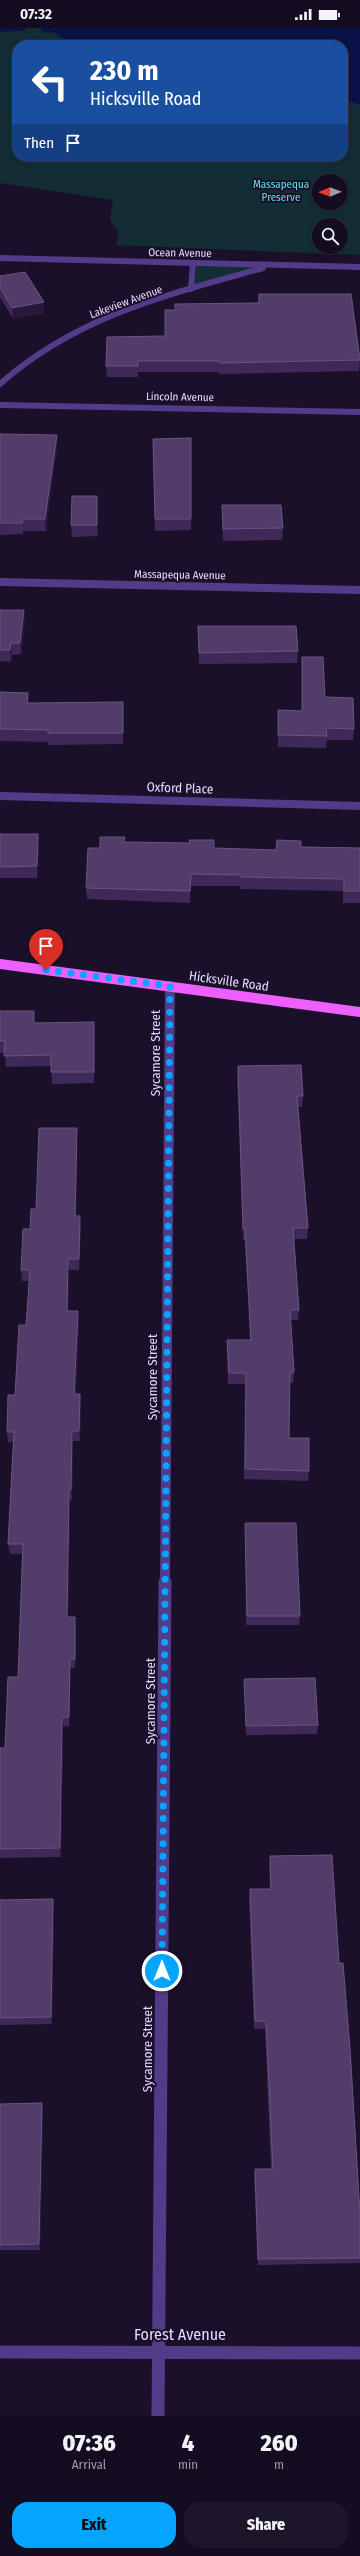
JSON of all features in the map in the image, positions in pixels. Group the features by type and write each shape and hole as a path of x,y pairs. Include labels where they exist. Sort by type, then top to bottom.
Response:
{"main road":[{"name":"Hicksville Road","path":"0,964 360,1012"}],"street":[{"name":"Ocean Avenue","path":"0,258 360,267"},
{"path":"191,289 193,263"},
{"name":"Lakeview Avenue","path":"0,384 24,363 79,331 107,318 191,289 272,265"},
{"name":"Lincoln Avenue","path":"0,404 360,412"},
{"name":"Massapequa Avenue","path":"0,582 360,590"},
{"name":"Oxford Place","path":"0,796 360,806"},
{"name":"Sycamore Street","path":"158,2416 170,986"},
{"name":"Forest Avenue","path":"0,2352 360,2353"}],"green space":[{"name":"Massapequa Preserve","path":"0,28 360,28 360,255 336,254 348,254 348,218 312,218 312,253 116,245 119,232 110,220 113,200 0,183"},
{"path":"196,265 261,266 195,286"}],"shaded area":[{"path":"62,28 360,28 360,105 348,101 348,40 66,40 50,30"}],"building":[{"path":"25,272 44,302 12,308 0,287 0,276"},
{"path":"259,294 351,294 360,360 220,363 219,361 138,361 138,366 106,366 107,337 165,336 165,310 175,310 175,304 259,303"},
{"path":"0,434 57,435 45,519 23,519 22,523 0,523"},
{"path":"191,438 191,519 155,519 153,439"},
{"path":"72,496 97,496 97,525 71,525"},
{"path":"222,505 281,505 283,528 223,529"},
{"path":"0,610 24,610 20,643 11,643 10,650 0,650"},
{"path":"198,626 296,626 298,651 199,653"},
{"path":"302,657 323,657 325,697 353,698 354,729 326,728 327,736 278,735 278,710 302,711"},
{"path":"0,692 28,693 27,703 123,702 123,733 48,733 48,730 0,729"},
{"path":"0,834 38,834 37,866 0,867"},
{"path":"100,837 125,837 124,842 190,843 189,840 214,840 214,848 276,850 277,840 301,841 301,847 360,848 360,891 344,891 344,879 241,877 241,875 191,874 190,891 86,888 88,848 100,848"},
{"path":"0,1011 34,1011 34,1023 94,1022 94,1072 51,1072 51,1055 4,1056 5,1041 0,1041"},
{"path":"301,1065 303,1096 297,1096 308,1228 293,1228 299,1310 290,1310 294,1372 290,1373 289,1438 309,1438 309,1471 245,1469 246,1373 229,1373 227,1340 251,1340 245,1229 243,1229 238,1066"},
{"path":"39,1128 77,1128 75,1216 80,1216 79,1259 68,1259 67,1311 78,1311 74,1394 80,1394 79,1431 72,1431 71,1490 69,1490 67,1617 75,1617 75,1659 70,1659 69,1717 62,1717 60,1848 0,1849 0,1748 5,1748 8,1677 18,1677 23,1544 8,1544 14,1432 7,1432 8,1395 15,1395 19,1325 26,1325 30,1270 21,1270 23,1229 30,1229 31,1209 36,1209"},
{"path":"245,1523 296,1523 300,1616 247,1616"},
{"path":"315,1678 318,1725 246,1726 244,1679"},
{"path":"332,1855 339,1963 343,1963 350,2048 360,2214 360,2258 258,2259 255,2169 273,2169 266,2021 255,2021 250,1889 271,1889 270,1856"},
{"path":"53,1899 51,2017 0,2018 0,1900"},
{"path":"42,2103 39,2244 0,2245 0,2104"}],"waterway":[{"path":"0,29 23,28"},
{"path":"44,29 50,30"}],"route":[{"path":"46,970 170,986 162,1971"}]}
